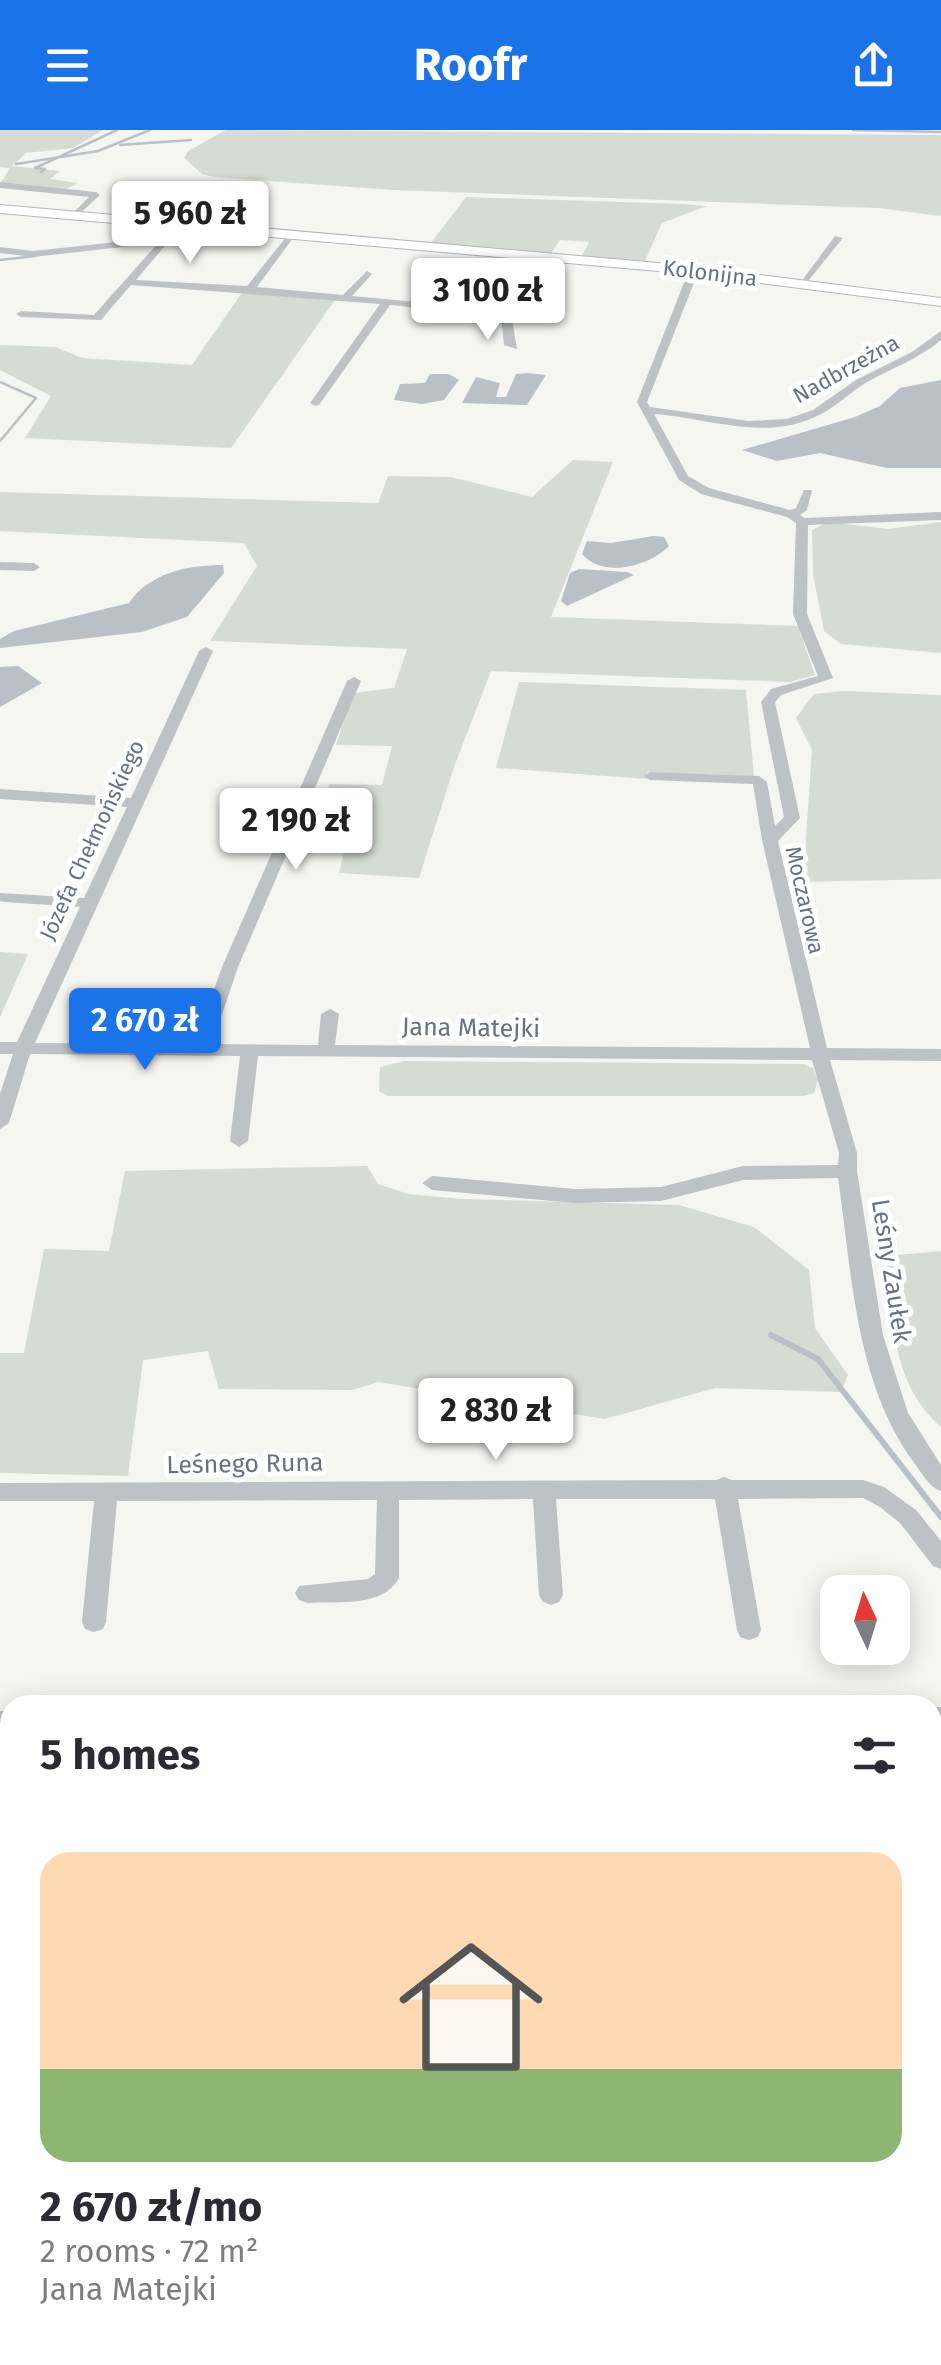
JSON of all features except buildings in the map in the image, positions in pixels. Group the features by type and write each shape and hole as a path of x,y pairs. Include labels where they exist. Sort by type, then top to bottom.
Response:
{"street":[{"path":"72,192 85,181"},
{"path":"0,185 97,198 74,215"},
{"name":"Kolonijna","path":"0,208 694,270 941,302"},
{"path":"21,314 97,318 179,224"},
{"path":"250,289 291,234"},
{"path":"0,250 33,254 166,238"},
{"path":"800,284 838,238"},
{"path":"514,348 509,345 506,313 541,256"},
{"path":"694,270 644,393 646,410 684,478 704,490 796,518 941,516"},
{"path":"345,298 367,274"},
{"path":"127,282 250,289 506,313"},
{"path":"315,404 386,303"},
{"name":"Nadbrzeżna","path":"646,410 739,424 797,420 834,404 861,381 915,354 941,334"},
{"path":"796,518 808,493"},
{"name":"Moczarowa","path":"796,518 800,614 826,678 776,692 768,702 792,818 770,840 820,1055 848,1153 847,1171"},
{"path":"0,566 34,567"},
{"name":"Józefa Chełmońskiego","path":"0,1123 23,1048 206,651"},
{"path":"201,1050 230,967 354,680"},
{"path":"650,776 760,782 770,840"},
{"path":"0,794 136,802"},
{"path":"5,897 87,903"},
{"path":"326,1050 330,1014"},
{"name":"Jana Matejki","path":"0,1048 941,1055"},
{"path":"239,1141 250,1050"},
{"name":"Leśny Zaułek","path":"432,1182 575,1196 661,1194 743,1173 847,1171 879,1368 920,1460 941,1482"},
{"path":"724,1486 749,1630"},
{"name":"Leśnego Runa","path":"0,1492 724,1486 878,1493 908,1514 941,1558"},
{"path":"544,1489 552,1595"},
{"path":"307,1593 373,1589 387,1578 388,1490"},
{"path":"94,1622 106,1492"}],"shaded area":[{"path":"0,130 103,130 73,148 26,153 12,166 60,171 50,179 78,183 66,189 0,184 10,168 0,167"},
{"path":"226,130 941,135 941,216 878,208 394,190 213,177 202,174 184,158 188,151"},
{"path":"466,197 707,206 662,223 644,263 581,258 589,242 560,240 550,255 430,244"},
{"path":"243,291 335,300 231,448 25,438 51,396 0,370 0,345 55,347 82,358 192,365"},
{"path":"430,374 449,374 459,380 444,400 422,404 394,400 400,384 425,383"},
{"path":"516,374 546,375 527,405 462,403 476,377 500,383 496,397 506,397"},
{"path":"941,380 941,468 887,468 820,453 777,461 742,450 855,417 880,406 900,388"},
{"path":"573,460 613,462 551,617 798,626 815,675 790,682 491,671 454,767 419,878 339,873 346,844 316,838 329,784 382,785 392,746 336,745 353,693 394,688 407,649 210,641 257,566 244,543 0,531 0,492 378,503 388,476 451,477 532,497"},
{"path":"828,522 888,529 941,522 941,653 841,644 824,631 813,574 812,530"},
{"path":"664,537 669,546 639,564 602,566 582,554 587,541 611,543"},
{"path":"223,565 224,573 187,617 142,632 0,648 0,639 14,631 129,603 147,584 170,573"},
{"path":"579,569 634,575 567,606 561,601 570,573"},
{"path":"18,666 42,683 0,707 0,667"},
{"path":"519,682 746,690 754,776 647,772 647,779 496,768"},
{"path":"844,691 941,695 941,879 803,882 812,750 796,718 814,694"},
{"path":"0,952 28,954 0,1017"},
{"path":"404,1061 803,1064 813,1068 818,1080 814,1093 803,1096 388,1096 379,1091 380,1067"},
{"path":"367,1166 378,1184 408,1194 679,1205 754,1227 809,1270 815,1328 848,1375 841,1392 715,1388 605,1419 378,1382 353,1390 219,1389 208,1351 143,1360 128,1476 0,1473 0,1353 24,1353 44,1249 109,1251 125,1171"},
{"path":"941,1251 941,1427 912,1391 903,1370 893,1326 886,1256"}],"waterway":[{"path":"58,157 117,130"},
{"path":"58,157 98,151 150,130"},
{"path":"853,130 941,132"},
{"path":"120,145 191,140"},
{"path":"16,164 58,157"},
{"path":"41,172 45,169 35,168 58,157"},
{"path":"0,260 35,256"},
{"path":"0,382 36,398 0,441"},
{"path":"771,1335 818,1359 941,1517"}]}
